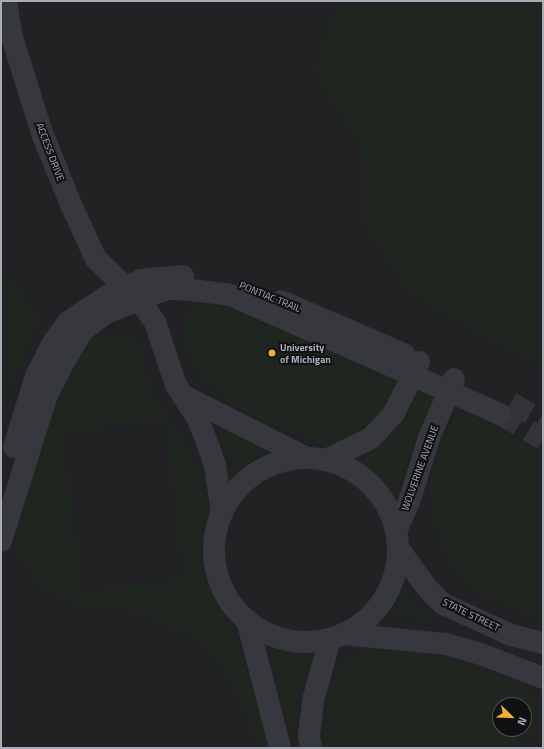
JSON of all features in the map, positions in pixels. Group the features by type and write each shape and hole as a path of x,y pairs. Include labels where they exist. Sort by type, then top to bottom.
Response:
{"lane":[{"name":"ACCESS DRIVE","path":"6,1 11,34 42,133 72,207 96,259 132,294"},
{"name":"PONTIAC TRAIL","path":"1,494 36,376 51,346 68,322 104,298 132,294 141,280 178,275 236,283 333,323 416,368 449,391 503,408"},
{"path":"1,541 46,397 62,365 83,330 132,294 154,322 176,385 198,419 215,465 222,513"},
{"path":"416,368 394,413 371,438 316,458 284,460 271,465 247,479 233,495 222,513 216,532 214,551 217,571 223,589 233,606 247,620 265,632 286,640 308,642 337,637 446,644 478,653 543,678"},
{"name":"WOLVERINE AVENUE","path":"397,539 429,438 449,391"},
{"path":"184,396 316,458 346,466 364,478 379,493 390,511 397,539 396,571 388,593 374,613 357,627 337,637 314,697 309,735 311,748"},
{"name":"STATE STREET","path":"397,539 428,589 443,604 511,634 543,643"},
{"path":"247,620 280,748"}],"shaded area":[{"name":"University of Michigan","path":"1,1 543,1 543,748 1,748"},
{"path":"337,1 543,1 543,368 470,330 405,289 364,224 361,146 313,71"},
{"path":"1,264 39,318 1,416"},
{"path":"206,303 222,306 396,380 397,385 383,411 354,435 339,443 327,445 305,438 258,418 223,398 202,379 190,359 183,336 185,320 192,308"},
{"path":"122,332 131,335 139,343 144,356 148,380 158,403 194,456 204,483 206,511 201,544 206,582 231,627 257,699 268,748 257,748 250,724 235,689 203,644 186,634 140,615 115,608 73,605 50,595 33,578 20,560 18,541 33,467 58,395 73,363 97,338 110,333","holes":["164,419 184,578 83,591 62,433"]},
{"path":"418,391 433,397 433,403 396,491 380,472 363,460 399,430"},
{"path":"461,410 543,454 543,620 481,595 467,585 453,570 439,541 432,510 429,487 438,452 453,420"},
{"path":"221,426 266,449 265,453 233,473 230,458 216,428"},
{"path":"400,594 406,595 417,605 436,618 434,622 389,617"},
{"path":"272,649 296,655 308,655 312,658 302,676 296,698 297,719 294,726 288,727 279,677 271,656"},
{"path":"381,650 423,654 501,676 522,685 532,697 492,697 492,737 521,737 517,738 512,748 325,748 325,717 332,688 342,664 359,653"},
{"path":"532,697 536,712 532,730"}],"tunnel":[{"path":"511,403 543,421"},
{"path":"500,414 543,439"}],"place":[{"name":"University of Michigan","path":"272,353"}]}
